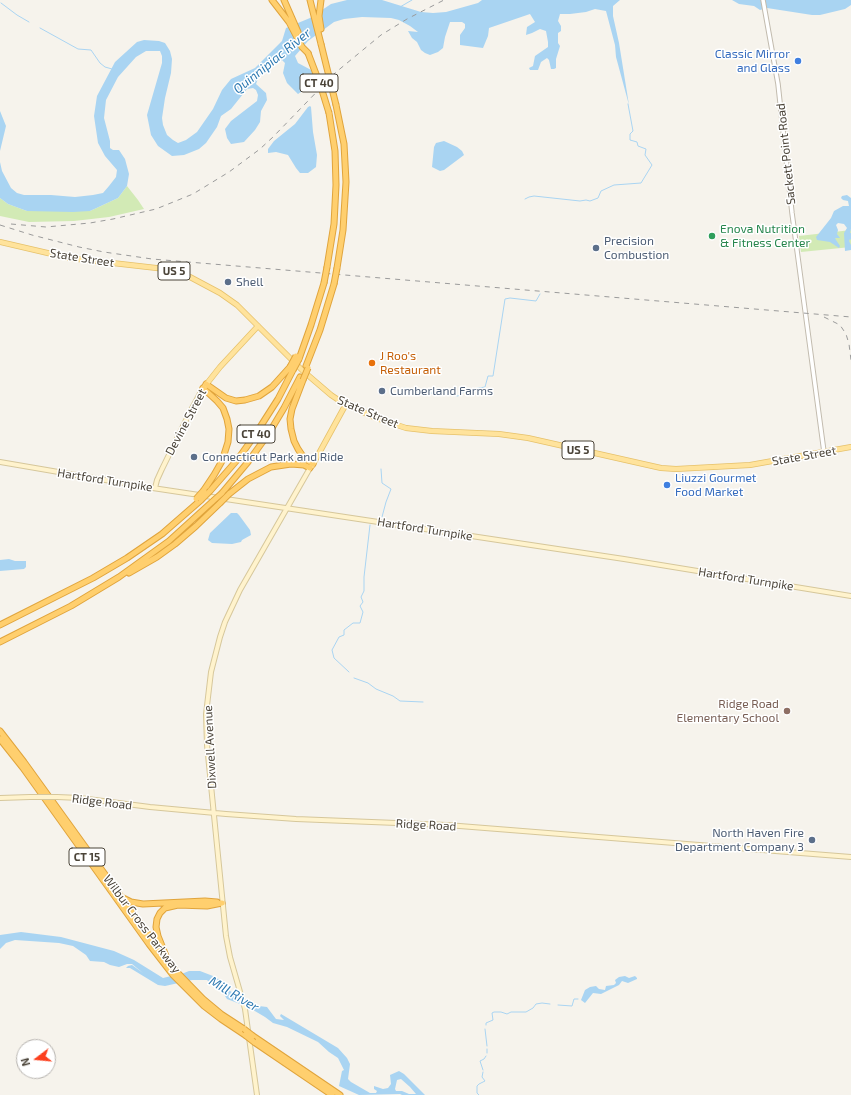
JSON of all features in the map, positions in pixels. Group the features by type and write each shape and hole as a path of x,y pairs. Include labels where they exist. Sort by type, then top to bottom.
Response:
{"highway":[{"path":"272,0 284,15 302,47 308,53"},
{"name":"CT 40","path":"0,625 107,570 137,552 171,527 199,499 210,491 238,459 258,431 278,399 301,346 305,342 324,284 334,224 336,185 335,151 329,113 321,87 308,53 284,0"},
{"path":"310,0 321,44"},
{"name":"CT 40","path":"0,642 71,606 119,577 169,541 213,502 243,468 263,441 302,378 334,284 344,217 346,178 343,139 321,44 319,16 321,0"},
{"path":"204,386 226,398 236,401 245,400 258,396 292,368"},
{"path":"302,378 292,409 290,419 291,429 298,449 311,466"},
{"path":"199,499 222,461 227,446 229,429 223,408 204,386"},
{"path":"119,577 132,572 165,551 196,526 220,502 248,479 271,467 291,464 311,466"},
{"name":"Wilbur Cross Parkway","path":"0,731 24,762 176,974"},
{"name":"Wilbur Cross Parkway","path":"0,739 23,768 149,944 183,982 245,1032 340,1095"},
{"path":"121,897 131,902 143,904 205,900 222,903"},
{"path":"171,966 156,927 157,919 160,913 165,908 178,905 207,906 222,903"},
{"name":"Wilbur Cross Parkway","path":"245,1032 254,1042 332,1095"}],"main road":[{"name":"State Street","path":"0,242 69,258 165,268 197,280 237,305 312,380 331,395 346,404 382,420 412,429 432,432 498,434 528,438 661,468 676,469 745,466 851,447"},
{"name":"Devine Street","path":"155,488 164,465 193,405 204,386 258,326"},
{"name":"Dixwell Avenue","path":"256,1095 244,1007 228,947 222,903 206,714 210,680 220,637 231,607 346,404"},
{"name":"Hartford Turnpike","path":"0,462 155,488 624,559 851,596"},
{"name":"Ridge Road","path":"0,798 80,798 140,806 303,819 447,825 851,857"}],"street":[{"name":"Sackett Point Road","path":"762,0 778,84 792,213 824,452"}],"green space":[{"path":"127,186 144,209 109,217 74,221 29,222 0,216 0,198 8,204 27,211 90,211 118,198"},
{"path":"851,230 851,247 801,252 799,236"}],"water":[{"name":"Quinnipiac River","path":"347,0 382,0 421,12 433,13 446,12 478,3 482,0 620,0 613,6 613,16 629,105 616,57 615,45 606,11 595,9 586,12 560,14 558,21 561,26 561,31 558,33 558,43 560,46 556,59 556,68 551,69 547,58 541,62 538,70 530,70 529,68 533,66 535,56 548,47 548,42 546,31 540,29 526,35 527,27 535,22 530,14 489,28 488,36 483,48 460,45 460,35 465,28 465,24 462,22 450,22 443,48 430,55 421,50 417,42 412,38 408,31 418,32 399,20 391,18 362,17 344,19 334,22 308,41 295,56 298,63 313,71 314,81 311,85 298,94 287,83 283,73 285,63 282,60 259,76 256,84 266,93 267,100 261,111 260,122 244,142 231,144 227,138 225,129 231,121 257,101 258,95 256,90 253,88 247,89 231,109 221,116 217,127 206,143 199,149 184,155 172,156 158,146 151,135 147,115 162,63 162,56 160,51 146,51 136,57 118,77 106,100 104,118 110,141 110,148 113,150 119,150 125,159 129,174 127,186 118,198 90,211 73,212 27,211 8,204 0,198 0,162 2,171 11,188 17,193 24,195 75,197 103,193 116,177 117,170 105,156 98,143 94,116 97,96 115,62 137,42 144,40 159,41 165,43 170,51 172,59 171,73 162,118 167,135 178,143 186,140 197,132 213,109 222,90 231,79 255,68 282,41 286,28 310,18 331,4"},
{"path":"732,0 851,0 851,5 845,9 820,15 812,15 767,8 760,10 754,6 739,4"},
{"path":"310,106 317,155 316,167 308,173 300,173 288,155 276,152 268,153 268,149 274,141 295,124"},
{"path":"0,111 6,126 0,151"},
{"path":"444,141 457,147 464,155 444,170 440,171 432,167 434,147 436,143"},
{"path":"847,195 851,198 851,240 850,239 849,241 851,250 845,251 844,233 847,228 844,224 838,223 836,225 838,230 837,234 840,238 835,238 840,246 839,248 830,242 817,240 816,237 831,218 834,211 843,206 849,206 848,201 841,198 842,196"},
{"path":"231,513 237,513 239,515 250,530 251,535 241,542 232,544 212,543 208,540 210,533"},
{"path":"9,559 15,561 26,561 26,567 24,569 0,571 0,560"},
{"name":"Mill River","path":"21,932 61,937 114,951 134,960 163,978 189,971 200,971 224,982 230,991 259,1006 267,1007 276,1019 284,1020 280,1016 281,1014 338,1048 350,1064 348,1079 370,1093 376,1093 377,1091 374,1089 374,1086 383,1089 388,1088 391,1084 390,1075 399,1071 425,1095 359,1095 339,1086 342,1071 344,1070 338,1058 318,1042 287,1027 273,1023 248,1007 227,999 220,988 212,985 207,980 192,980 165,986 158,985 130,968 126,968 132,965 143,973 132,964 119,967 104,962 90,961 86,955 73,946 59,943 15,940 6,943 0,949 0,935","holes":["401,1079 416,1094 396,1091 395,1089 397,1080"]},
{"path":"625,976 629,978 635,976 637,979 628,983 622,981 619,985 601,994 593,993 585,1003 581,1000 585,990 590,987 596,986 599,989 605,990 606,986 614,985 616,983 615,980 619,977"}],"waterway":[{"path":"400,7 412,0"},
{"path":"1,3 29,22"},
{"path":"40,28 78,49 91,50 100,63 105,67 112,69"},
{"path":"525,199 534,196 590,201 598,198 601,191 614,185 641,183 652,165 645,155 646,149 638,146 637,142 630,140 630,134 633,131 628,104"},
{"path":"405,388 413,391 458,396 467,390 485,387 488,376 493,376 505,299 510,298 536,301 540,294"},
{"path":"381,469 382,483 391,489 382,517"},
{"path":"349,672 334,658 332,650 339,637 344,635 344,630 353,623 360,623 363,612 360,606 363,602 361,597 364,591 364,577 370,525"},
{"path":"354,678 368,683 376,689 393,696 400,701 423,702"},
{"path":"558,1005 572,1006 574,999 578,999"},
{"path":"486,1025 486,1023 493,1020 492,1013 494,1012 507,1014 511,1012 526,1012 533,1008 536,1004 550,1004"},
{"path":"485,1029 487,1046"},
{"path":"483,1070 480,1061 486,1056"},
{"path":"479,1095 477,1093 477,1086 485,1081 482,1077 483,1072"}],"railway":[{"path":"11,224 46,227 90,223 156,209 193,194 229,172 260,149 335,73 381,35 407,19 444,0"},
{"path":"0,225 79,247 152,259 851,317"},
{"path":"824,317 840,325 846,334 851,360"}],"place":[{"name":"Classic Mirror and Glass","path":"798,61"},
{"name":"Enova Nutrition & Fitness Center","path":"712,236"},
{"name":"Precision Combustion","path":"596,248"},
{"name":"Shell","path":"228,282"},
{"name":"J Roo's Restaurant","path":"372,363"},
{"name":"Cumberland Farms","path":"382,391"},
{"name":"Connecticut Park and Ride","path":"194,457"},
{"name":"Liuzzi Gourmet Food Market","path":"667,485"},
{"name":"Ridge Road Elementary School","path":"787,711"},
{"name":"North Haven Fire Department Company 3","path":"812,840"}]}
